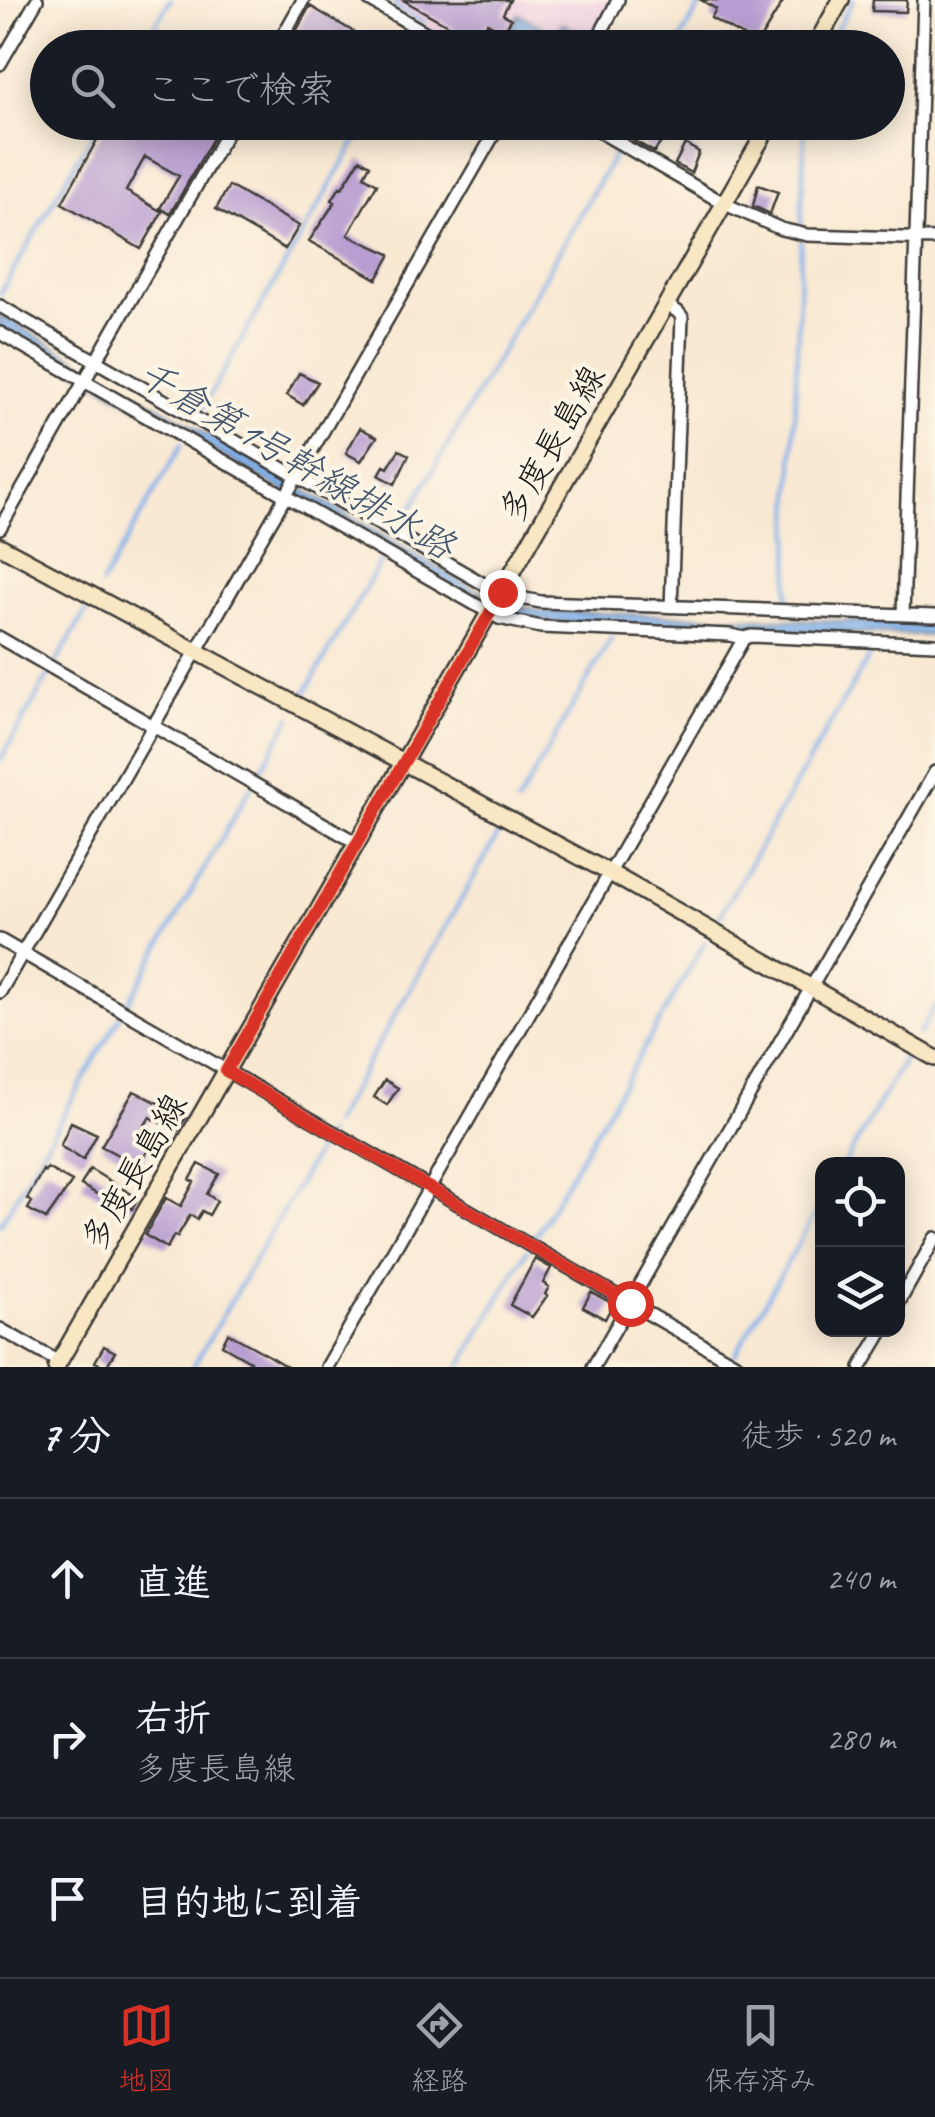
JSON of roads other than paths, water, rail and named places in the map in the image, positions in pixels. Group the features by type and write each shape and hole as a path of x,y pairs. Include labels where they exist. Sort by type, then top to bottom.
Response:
{"main road":[{"path":"824,30 840,0"},
{"name":"多度長島線","path":"58,1365 761,140"},
{"path":"0,546 610,873 935,1058"}],"street":[{"path":"0,64 37,0"},
{"path":"286,30 303,0"},
{"path":"369,0 421,30"},
{"path":"602,30 618,0"},
{"path":"903,615 924,0"},
{"path":"0,528 223,140"},
{"path":"0,992 490,140"},
{"path":"613,140 724,204 781,229 807,235 935,240"},
{"path":"666,304 682,317 671,606"},
{"path":"0,306 501,593 541,602 935,616"},
{"path":"0,333 490,612 541,627 935,644"},
{"path":"0,638 357,843"},
{"path":"327,1367 744,638"},
{"path":"593,1367 935,772"},
{"path":"0,940 741,1367"},
{"path":"905,1292 935,1238"},
{"path":"0,1328 58,1365"},
{"path":"861,1367 879,1337"}],"water":[{"path":"519,14 543,28 542,30 509,30"},
{"path":"0,315 479,591 515,605 541,611 935,624 935,636 550,622 505,613 474,601 0,327"}],"waterway":[{"path":"152,30 170,0"},
{"path":"396,0 394,6 424,23"},
{"path":"686,30 703,0"},
{"path":"836,30 853,0"},
{"path":"0,294 89,140"},
{"name":"千倉第1号幹線排水路","path":"199,414 357,140"},
{"path":"801,228 804,140"},
{"name":"千倉第1号幹線排水路","path":"399,530 617,150"},
{"path":"788,604 801,241"},
{"path":"101,585 182,444"},
{"path":"305,693 382,559"},
{"path":"55,665 88,608"},
{"path":"517,804 612,637"},
{"path":"718,919 875,646"},
{"path":"0,761 51,671"},
{"path":"255,780 291,717"},
{"path":"126,1006 251,787"},
{"path":"332,1125 501,830"},
{"path":"533,1240 705,942"},
{"path":"919,1034 935,1006"},
{"path":"0,1225 120,1016"},
{"path":"848,1157 905,1058"},
{"path":"193,1367 327,1134"},
{"path":"735,1355 815,1214"},
{"path":"460,1367 527,1250"}]}
